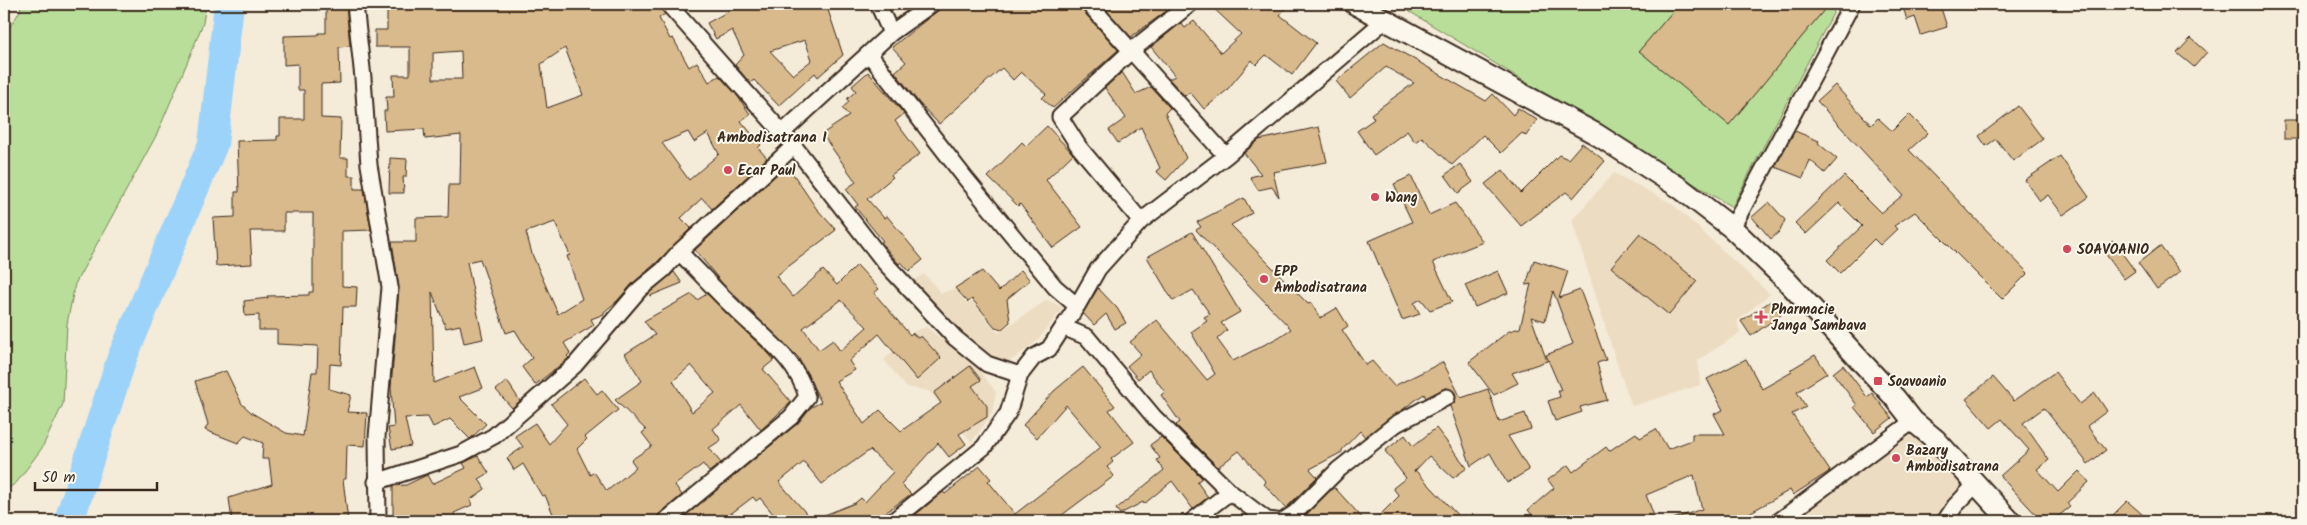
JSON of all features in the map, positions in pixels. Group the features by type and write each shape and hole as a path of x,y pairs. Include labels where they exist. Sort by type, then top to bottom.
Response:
{"main road":[{"path":"1356,4 1384,21 1596,134 1680,188 1732,228 1786,280 1895,398 1914,422 1936,440 2010,521"}],"street":[{"path":"355,4 363,78 369,165 390,287 377,437 376,482 378,521"},
{"path":"668,4 794,146 885,263 955,338 987,364 1020,375"},
{"path":"878,4 891,33"},
{"path":"782,133 891,33 932,4"},
{"path":"1089,4 1132,50 1166,92 1226,156"},
{"path":"1140,221 1079,147 1060,117 1132,50 1190,4"},
{"path":"1732,228 1852,4"},
{"path":"896,520 984,447 1008,413 1020,375 1034,357 1048,350 1077,306 1098,269 1140,221 1226,156 1384,21"},
{"path":"869,54 966,179 1055,287 1077,306"},
{"path":"376,482 461,454 494,436 575,365 640,289 663,270 679,252 794,146"},
{"path":"665,521 791,417 807,397 804,387 782,354 762,332 733,307 705,276 679,252"},
{"path":"1063,327 1087,337 1154,417 1230,492 1267,520 1276,521"},
{"path":"1283,521 1295,513 1338,470 1396,424 1447,397"},
{"path":"1779,521 1914,422"},
{"path":"1945,521 1955,506 1976,484"},
{"path":"1192,521 1230,492"}],"shaded area":[{"path":"1614,173 1671,203 1770,294 1737,321 1740,333 1698,360 1700,385 1632,406 1572,220"},
{"path":"924,274 941,293 954,289 967,303 973,302 998,333 1047,300 1063,308 1036,342 1009,362 982,355 909,283"},
{"path":"926,327 974,363 996,392 992,413 972,442 929,391 906,387 884,360 913,332"},
{"name":"Bazary Ambodisatrana","path":"1902,419 1978,498 1959,515 1956,521 1771,521"}],"green space":[{"path":"21,4 206,4 203,23 157,134 75,284 67,324 63,404 42,448 17,482 9,488 4,488 4,36 20,11"},
{"path":"1397,4 1838,4 1732,207"}],"building":[{"path":"326,4 346,4 350,46 339,47 340,83 321,84 321,118 341,119 340,158 348,158 348,176 354,176 354,189 364,189 371,230 342,231 342,286 357,287 356,307 343,307 341,365 330,364 329,389 351,395 347,412 367,413 365,446 347,445 346,479 343,479 348,521 232,521 229,498 272,484 269,459 262,459 263,443 245,436 238,443 205,430 208,424 195,381 226,371 242,404 252,413 286,433 303,436 312,372 317,372 318,346 277,344 277,330 259,330 259,315 245,316 244,301 268,298 267,296 309,295 309,292 313,292 313,213 284,213 284,231 250,231 252,264 216,266 213,218 235,217 235,192 239,192 237,141 277,140 277,136 280,136 280,119 304,119 304,90 298,90 298,64 284,65 284,36 326,33"},
{"path":"387,4 658,4 665,14 659,18 670,39 673,38 689,67 697,62 709,82 719,76 736,94 750,114 741,121 761,145 758,148 767,158 712,209 702,198 681,218 691,228 633,283 604,314 591,319 594,325 564,343 570,353 567,356 569,358 535,385 522,367 532,358 515,330 506,333 480,259 467,262 483,339 464,343 460,325 446,328 432,292 434,383 475,367 483,388 459,397 486,424 470,439 450,419 433,427 428,417 405,418 411,446 392,449 388,428 394,427 391,388 399,288 392,242 416,242 416,218 448,217 449,185 460,185 461,135 425,139 424,129 385,131 384,111 387,111 386,97 394,97 393,75 410,75 410,47 375,47 375,30 387,30","holes":["565,48 583,95 547,108 541,64","461,51 462,79 433,79 433,53","688,132 694,142 708,133 719,154 689,180 662,143","555,222 570,255 567,256 582,299 558,314 532,254 526,232"]},
{"path":"728,4 783,4 784,8 796,4 826,4 843,55 818,77 815,73 779,106 754,80 750,83 735,65 744,55 732,30 716,39 707,23 731,10","holes":["805,40 812,60 793,75 770,51"]},
{"path":"946,4 1080,4 1082,10 1118,50 1053,108 1042,98 1046,94 1021,72 1013,80 1002,68 939,124 919,103 895,72 906,62 892,47"},
{"path":"1101,4 1165,4 1169,9 1131,37"},
{"path":"1209,4 1288,4 1280,15 1316,43 1292,75 1266,55 1256,65 1252,60 1226,91 1204,109 1190,92 1185,96 1169,79 1175,76 1151,47 1181,23 1185,28 1194,21 1221,53 1241,34"},
{"path":"1679,4 1816,4 1824,10 1729,125 1639,51"},
{"path":"1902,4 1947,4 1948,6 1941,8 1947,27 1921,35 1915,17 1907,20"},
{"path":"2191,38 2207,52 2194,67 2177,53"},
{"path":"1384,42 1486,101 1493,94 1513,115 1518,108 1537,120 1526,136 1522,133 1501,153 1483,135 1452,165 1422,137 1415,142 1407,131 1374,155 1357,131 1374,119 1371,114 1414,83 1386,67 1350,98 1336,81"},
{"path":"868,72 904,114 895,121 920,154 891,175 893,177 867,199 884,218 887,216 923,260 909,271 901,262 899,264 855,207 858,205 846,189 856,182 822,134 849,116 842,108 849,102 847,99 856,91 852,86"},
{"path":"1122,72 1136,94 1151,87 1170,108 1165,113 1186,158 1166,180 1156,171 1160,168 1141,127 1118,143 1109,130 1126,118 1105,88"},
{"path":"1835,85 1871,125 1878,118 1892,131 1909,114 1928,133 1909,150 2028,273 2002,299 1915,212 1894,226 1897,229 1880,245 1874,239 1840,273 1827,260 1862,226 1839,203 1806,234 1795,223 1844,176 1881,213 1903,195 1817,101"},
{"path":"2018,106 2043,139 2013,161 1996,139 1986,146 1979,136"},
{"path":"2284,120 2303,120 2303,139 2284,139"},
{"path":"1047,126 1073,154 1046,180 1082,227 1053,248 1020,204 1018,206 988,177 1022,142 1026,146"},
{"path":"1319,127 1327,162 1273,172 1279,197 1272,187 1258,190 1250,177 1261,174 1244,153 1259,140"},
{"path":"1795,131 1819,141 1818,143 1837,159 1825,173 1810,160 1803,178 1775,167"},
{"path":"1582,143 1605,161 1573,198 1566,192 1521,226 1485,184 1503,170 1521,193 1559,155 1568,159"},
{"path":"2060,156 2089,197 2063,215 2048,195 2040,201 2025,180"},
{"path":"390,158 407,159 406,177 403,177 404,193 389,193"},
{"path":"1460,164 1473,182 1458,193 1445,175"},
{"path":"787,165 816,208 836,230 776,276 793,297 823,270 837,285 857,265 879,289 874,293 910,335 912,333 918,338 921,336 941,358 917,380 879,334 849,361 855,370 836,381 864,424 880,410 901,431 941,403 934,393 970,366 981,380 972,386 987,406 987,417 959,434 966,444 949,457 938,443 901,484 911,494 874,521 779,521 760,498 756,501 753,497 721,521 679,521 797,424 810,408 821,402 798,357 722,283 695,250","holes":["841,300 867,327 840,351 833,340 819,350 803,328","870,450 893,472 865,502 861,498 855,503 812,520 779,482 804,462 822,484"]},
{"path":"1411,176 1429,215 1455,203 1483,242 1433,262 1452,302 1430,310 1421,299 1414,303 1420,314 1402,320 1369,241 1412,222 1394,184"},
{"path":"1244,198 1252,213 1231,225 1308,304 1311,303 1320,318 1337,308 1348,326 1342,330 1366,365 1372,361 1394,386 1443,362 1461,398 1488,389 1499,422 1525,413 1531,429 1508,436 1529,470 1507,483 1490,453 1471,466 1450,406 1455,402 1455,393 1447,388 1426,398 1424,394 1365,437 1360,431 1342,452 1310,469 1317,477 1286,508 1264,484 1266,482 1239,451 1218,467 1176,425 1180,422 1161,395 1165,392 1149,370 1138,379 1127,366 1141,354 1130,342 1157,320 1207,380 1215,374 1191,332 1207,321 1204,317 1210,314 1193,290 1173,301 1147,257 1192,232 1240,312 1221,323 1227,330 1217,339 1233,361 1291,329 1196,230 1201,227 1197,222"},
{"path":"1769,202 1785,220 1780,231 1771,239 1752,217"},
{"path":"1640,233 1697,281 1669,315 1611,267"},
{"path":"2113,241 2135,271 2124,279 2102,249"},
{"path":"2160,246 2180,272 2157,289 2138,263"},
{"path":"1534,260 1568,271 1559,298 1580,290 1606,360 1597,363 1607,400 1580,407 1582,412 1555,421 1548,401 1560,397 1558,390 1561,390 1546,355 1573,344 1553,291 1545,321 1531,317 1547,361 1512,373 1518,383 1494,395 1469,362 1509,331 1520,328 1531,284 1526,285"},
{"path":"1021,270 1030,280 1007,299 1010,322 1002,329 995,327 972,299 968,302 955,288 982,271 999,291"},
{"path":"1498,271 1508,293 1475,307 1465,285"},
{"path":"674,272 682,283 650,296 648,294"},
{"path":"1098,288 1117,308 1126,323 1115,329 1106,314 1094,325 1083,313"},
{"path":"692,294 697,300 707,294 774,360 763,369 791,402 761,430 741,405 713,429 721,440 709,448 721,463 709,472 703,464 675,485 682,495 659,514 656,521 556,521 545,495 542,496 523,464 514,470 507,458 523,447 515,436 535,423 549,444 567,424 551,404 584,378 597,394 602,390 618,410 585,437 587,439 577,449 590,475 594,472 607,491 636,467 631,460 652,446 642,433 646,430 615,400 642,381 625,354 655,335 644,321","holes":["691,365 715,393 692,412 673,381"]},
{"path":"1771,301 1781,315 1751,336 1741,321"},
{"path":"1815,355 1827,373 1797,392 1806,407 1792,414 1830,471 1793,495 1790,490 1735,521 1674,521 1673,519 1702,509 1694,475 1646,495 1656,521 1537,521 1528,510 1554,488 1548,480 1568,465 1573,472 1606,447 1609,451 1636,433 1640,438 1656,429 1668,449 1692,440 1692,434 1725,434 1714,414 1723,410 1707,379 1746,359 1762,389 1792,372 1790,370"},
{"path":"1843,365 1867,397 1872,393 1892,418 1874,432 1854,407 1857,405 1833,373"},
{"path":"1083,367 1115,406 1109,410 1134,442 1111,459 1113,462 1107,467 1114,476 1054,521 908,521 943,492 945,494 980,466 991,479 988,481 1015,514 1101,447 1066,405 1037,438 1023,425 1054,391"},
{"path":"2055,372 2080,404 2095,393 2107,411 2087,426 2106,450 2088,464 2044,408 2023,423 2049,460 2037,469 2058,492 2079,471 2089,482 2067,503 2070,507 2052,521 2042,521 2000,476 2029,450 2002,419 1991,428 1966,399 1993,377 2014,401"},
{"path":"507,381 520,401 512,408 496,390"},
{"path":"1436,428 1467,468 1453,478 1429,456 1415,470 1463,521 1374,521 1399,496 1393,488 1406,478 1385,451 1405,435 1413,446"},
{"path":"1161,437 1202,478 1197,482 1208,497 1193,509 1172,481 1144,504 1143,502 1120,514 1116,509 1164,470 1157,460 1160,458 1150,445"},
{"path":"478,456 489,473 479,479 485,489 470,500 472,505 454,513 455,521 393,521 393,486 406,485 427,475 432,484 466,468 463,463"},
{"path":"1335,488 1365,521 1300,521 1330,491"},
{"path":"2127,501 2150,521 2107,521"}],"waterway":[{"path":"69,521 122,358 213,144 229,4"}],"place":[{"name":"Ecar Paul","path":"728,170"},
{"name":"Wang","path":"1375,197"},
{"name":"SOAVOANIO","path":"2067,249"},
{"name":"EPP Ambodisatrana","path":"1264,279"},
{"name":"Pharmacie Janga Sambava","path":"1761,317"},
{"name":"Soavoanio","path":"1878,381"},
{"name":"Bazary Ambodisatrana","path":"1896,458"}],"district":[{"name":"Ambodisatrana I","path":"772,137"}]}
